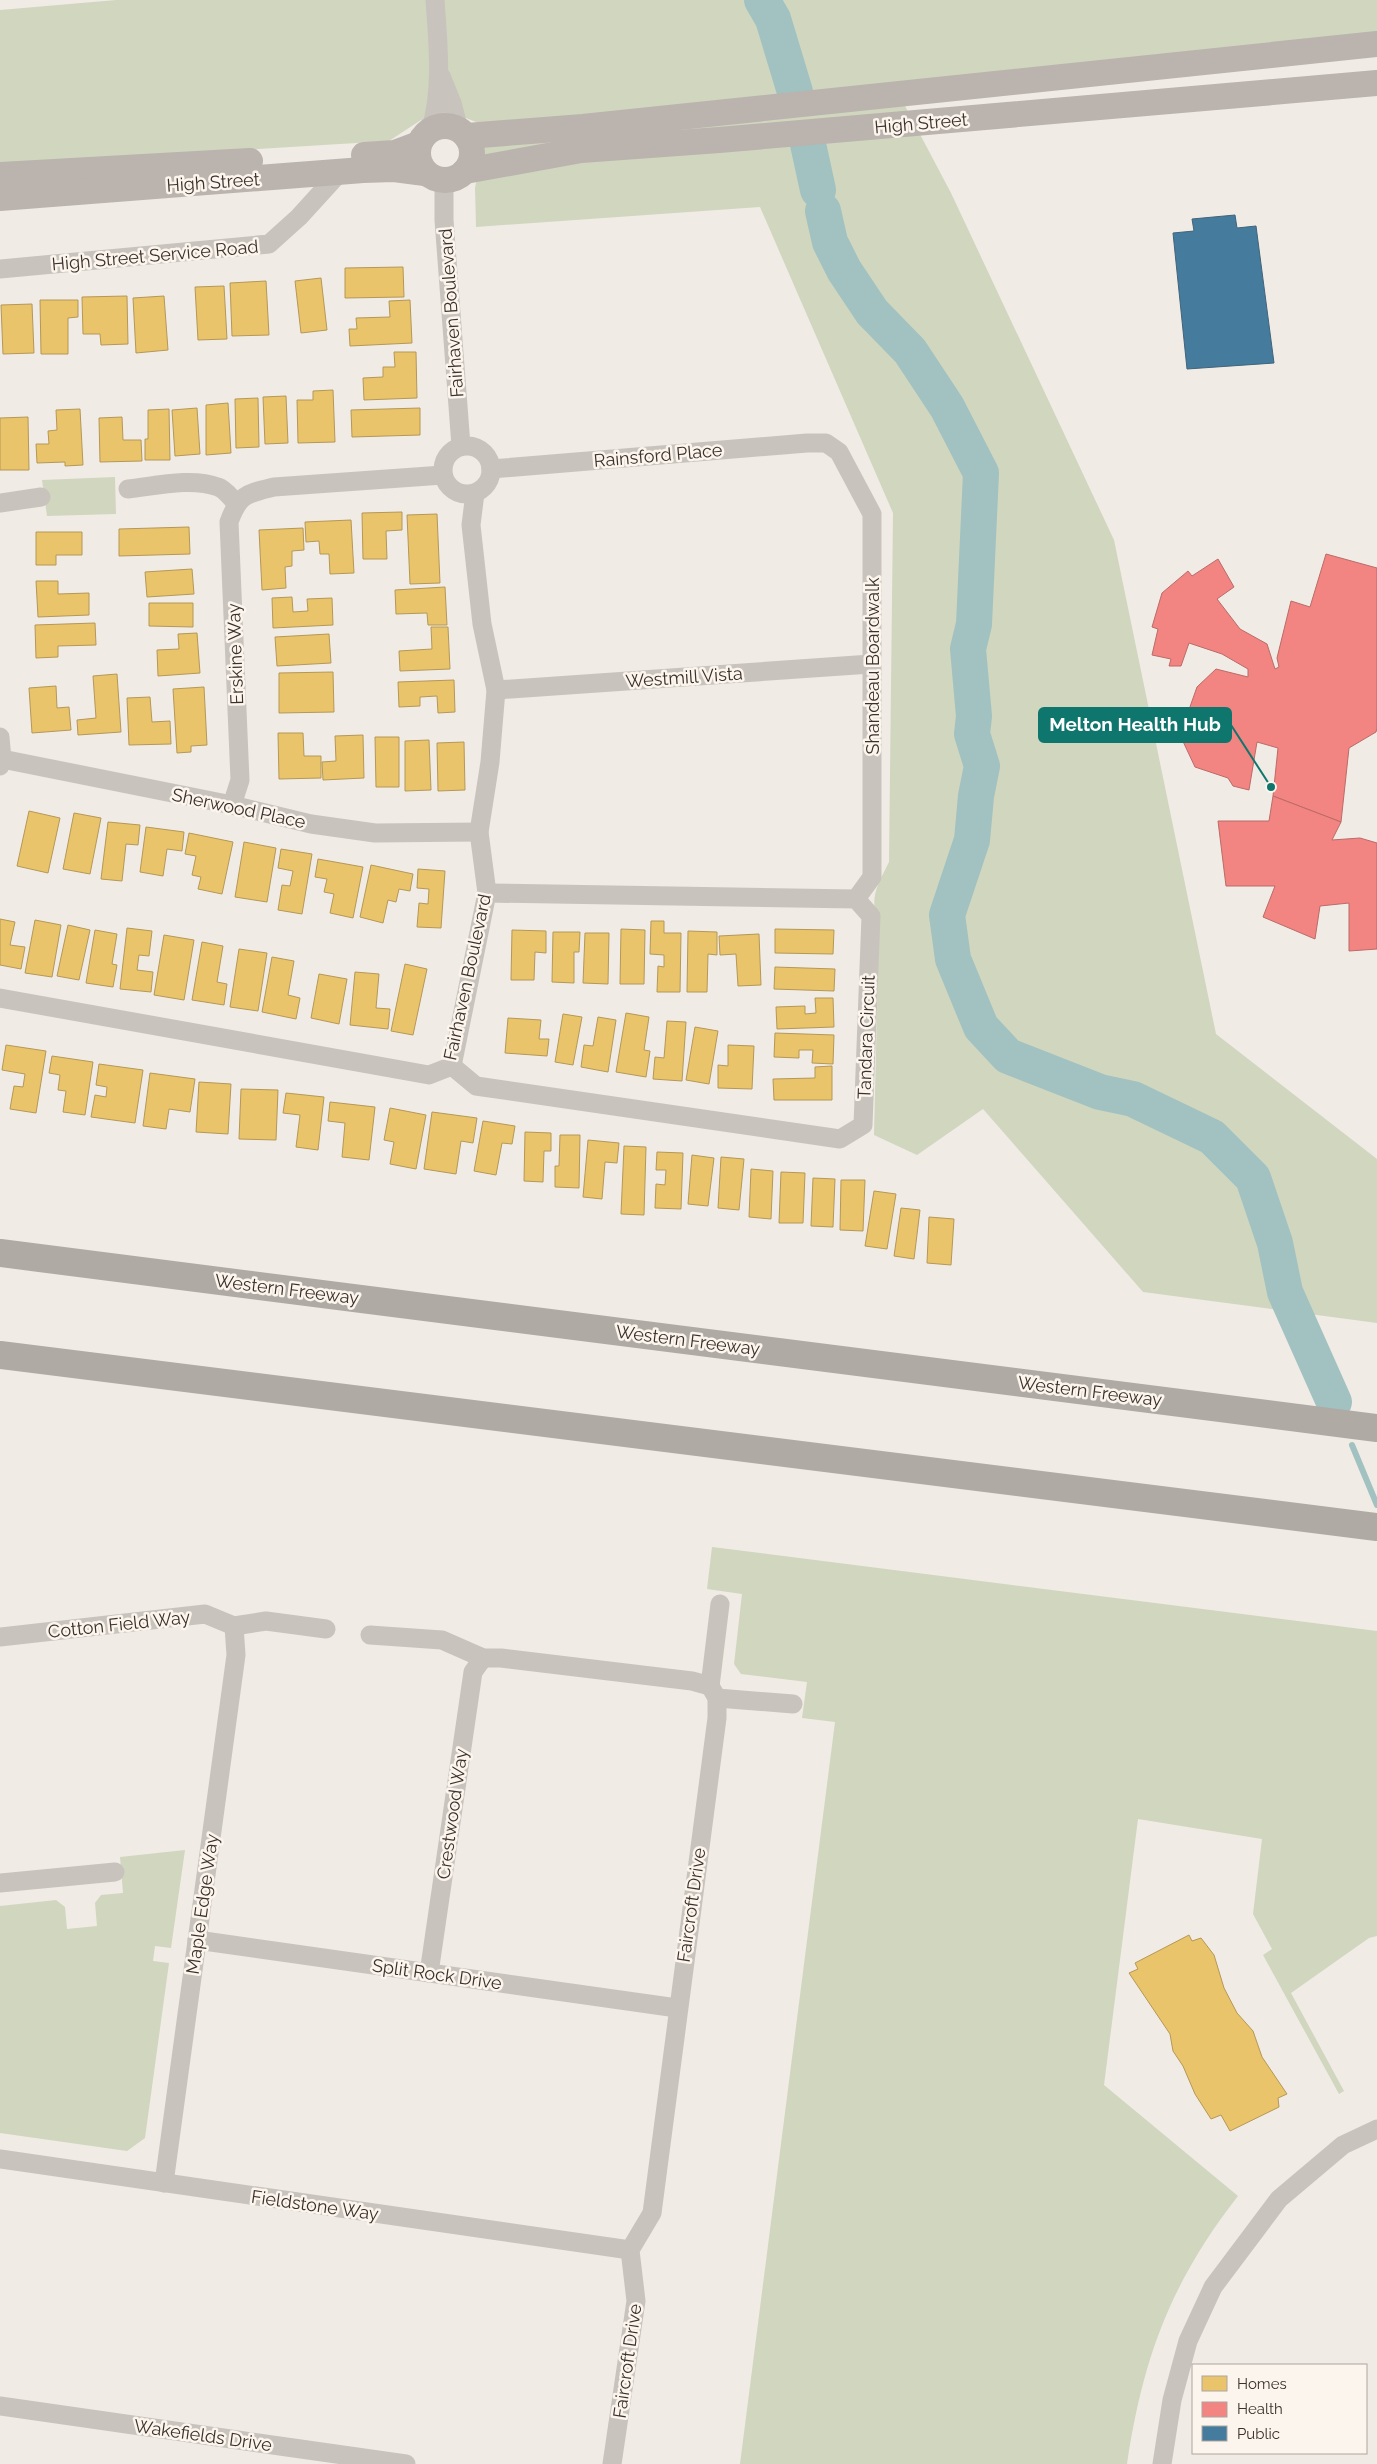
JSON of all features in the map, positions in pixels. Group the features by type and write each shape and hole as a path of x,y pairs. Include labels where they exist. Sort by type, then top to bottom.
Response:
{"highway":[{"name":"Western Freeway","path":"0,1253 1377,1428"},
{"path":"0,1355 1377,1527"}],"main road":[{"name":"High Street","path":"463,133 583,127 1377,44"},
{"name":"High Street","path":"0,198 394,169 445,175 581,150 738,139 1377,83"},
{"path":"440,126 463,133 472,154 445,175 418,163 425,137 440,126"},
{"name":"High Street","path":"0,175 395,153 425,137"}],"street":[{"path":"425,137 437,108 440,75 436,0"},
{"path":"440,75 463,133"},
{"name":"High Street Service Road","path":"0,269 269,244 299,217 340,172"},
{"name":"Fairhaven Boulevard","path":"445,175 444,220 462,446"},
{"name":"Rainsford Place","path":"491,469 826,443"},
{"name":"Shandeau Boardwalk","path":"826,443 838,452 872,514 872,877 856,899"},
{"path":"462,446 478,448 489,460 491,469 486,485 475,493 458,492 451,488 443,475 445,458 454,449 462,446"},
{"path":"128,489 189,483 206,485 220,487 236,503 252,492 274,487 443,475"},
{"name":"Fairhaven Boulevard","path":"0,998 429,1075 452,1066 487,893 479,832 490,762 496,690 482,624 471,525 475,493"},
{"path":"0,503 41,497"},
{"name":"Erskine Way","path":"232,805 240,780 229,522 236,503"},
{"name":"Westmill Vista","path":"496,690 871,664"},
{"path":"0,736 1,762"},
{"name":"Sherwood Place","path":"1,762 232,805 311,824 374,833 479,832"},
{"path":"487,893 856,899"},
{"name":"Tandara Circuit","path":"452,1066 476,1086 840,1138 863,1125 871,916 856,899"},
{"name":"Faircroft Drive","path":"612,2464 636,2301 630,2250 652,2213 716,1718 713,1692 720,1604"},
{"name":"Cotton Field Way","path":"0,1637 205,1614 234,1626"},
{"path":"234,1626 266,1621 326,1629"},
{"name":"Maple Edge Way","path":"164,2182 236,1655 234,1626"},
{"path":"370,1635 442,1640 483,1658 501,1658 692,1681 713,1692 793,1704"},
{"name":"Crestwood Way","path":"429,1973 473,1672 483,1658"},
{"path":"0,1883 115,1872"},
{"name":"Split Rock Drive","path":"197,1940 677,2008"},
{"path":"1162,2464 1172,2400 1188,2341 1213,2287 1279,2199 1343,2146 1377,2129"},
{"name":"Fieldstone Way","path":"0,2159 630,2250"},
{"name":"Wakefields Drive","path":"0,2406 406,2464"}],"green space":[{"path":"116,0 1377,0 1377,41 895,87 951,193 1114,540 1216,1034 1377,1159 1377,1323 1143,1292 983,1109 917,1155 874,1135 879,926 874,900 877,886 889,862 893,513 760,207 476,227 475,188 486,126 461,116 421,120 389,141 0,165 0,10"},
{"path":"115,477 116,514 47,516 42,480"},
{"path":"712,1547 1377,1631 1377,1936 1369,1938 1291,1993 1344,2091 1339,2094 1263,1955 1272,1949 1253,1914 1262,1839 1138,1819 1104,2085 1238,2196 1195,2259 1163,2322 1151,2355 1142,2389 1127,2464 740,2464 835,1722 802,1718 807,1682 741,1674 734,1664 742,1594 707,1589"},
{"path":"185,1850 171,1948 155,1946 153,1961 169,1963 145,2138 127,2151 0,2133 0,1906 56,1900 65,1907 67,1929 97,1926 95,1903 101,1895 123,1893 120,1857"}],"building: Homes":[{"path":"403,267 404,297 345,298 345,268"},
{"path":"321,278 327,330 301,333 295,281"},
{"path":"266,281 269,335 232,336 230,283"},
{"path":"224,286 227,339 198,340 195,287"},
{"path":"127,296 128,344 101,345 100,334 83,334 82,297"},
{"path":"164,296 168,350 136,353 133,298"},
{"path":"40,300 78,300 78,317 68,318 68,354 41,354"},
{"path":"410,300 412,343 350,346 349,329 357,329 356,318 390,317 389,301"},
{"path":"32,304 34,353 3,354 1,305"},
{"path":"394,352 416,352 417,398 364,400 363,378 383,377 383,367 395,367"},
{"path":"333,390 335,442 298,443 297,400 313,400 313,391"},
{"path":"286,396 288,443 265,444 263,397"},
{"path":"258,398 259,447 236,448 235,399"},
{"path":"228,403 231,453 206,455 206,405"},
{"path":"197,408 200,454 175,456 172,410"},
{"path":"420,408 420,435 352,437 351,410"},
{"path":"80,409 83,465 65,466 65,462 37,463 36,444 49,444 48,431 57,430 56,410"},
{"path":"169,409 170,460 145,460 145,439 148,439 148,410"},
{"path":"28,417 29,470 0,470 0,418"},
{"path":"122,417 123,440 141,440 142,461 100,462 99,418"},
{"path":"402,512 402,530 386,531 387,559 363,559 362,513"},
{"path":"437,514 440,583 410,584 407,515"},
{"path":"351,520 354,573 330,574 329,554 320,554 319,541 306,542 305,522"},
{"path":"189,527 190,554 119,556 119,529"},
{"path":"303,528 304,550 292,551 292,566 285,567 286,588 262,590 259,530"},
{"path":"36,532 82,532 82,555 56,555 56,565 36,565"},
{"path":"192,569 194,594 147,597 145,572"},
{"path":"36,581 58,581 58,594 89,593 89,615 38,617"},
{"path":"445,587 447,625 428,625 427,613 396,614 395,590"},
{"path":"292,597 293,612 308,611 307,599 332,598 333,625 273,628 272,598"},
{"path":"149,603 193,603 193,627 149,626"},
{"path":"95,623 96,645 58,646 58,657 36,658 35,625"},
{"path":"431,627 448,627 450,669 400,671 399,651 432,649"},
{"path":"197,633 200,673 158,676 157,650 179,649 178,634"},
{"path":"329,634 331,663 277,666 275,637"},
{"path":"333,672 334,712 279,713 279,673"},
{"path":"117,674 121,732 78,735 77,720 96,718 93,676"},
{"path":"454,680 455,712 438,713 437,696 420,697 420,706 399,707 398,682"},
{"path":"56,686 57,708 69,707 71,730 32,733 29,688"},
{"path":"204,687 207,745 191,746 191,752 177,753 173,689"},
{"path":"150,697 152,722 170,721 171,744 129,745 127,698"},
{"path":"278,733 303,733 304,756 321,756 321,778 279,779"},
{"path":"363,735 364,778 323,780 322,762 336,761 335,736"},
{"path":"375,737 399,737 399,787 376,787"},
{"path":"429,740 431,790 405,791 405,741"},
{"path":"464,742 465,790 438,791 437,743"},
{"path":"29,811 60,818 48,873 17,866"},
{"path":"74,813 101,818 90,874 63,869"},
{"path":"108,822 140,825 138,845 126,844 122,881 101,879"},
{"path":"146,827 184,832 182,851 167,849 163,876 140,872"},
{"path":"189,833 233,842 222,894 198,889 201,877 192,875 196,856 185,854"},
{"path":"244,842 276,848 267,902 235,897"},
{"path":"281,849 312,854 302,914 278,910 282,885 290,886 293,871 278,868"},
{"path":"318,859 363,867 353,918 330,913 334,894 324,892 327,879 315,877"},
{"path":"371,865 413,874 410,891 399,889 396,902 388,900 383,923 360,917"},
{"path":"418,869 445,871 441,928 417,927 419,903 428,904 429,889 417,888"},
{"path":"0,919 15,922 10,945 25,947 21,969 0,965"},
{"path":"35,920 61,925 52,977 25,973"},
{"path":"651,921 664,921 664,933 681,933 680,992 657,992 658,966 664,967 664,955 650,954"},
{"path":"68,925 90,930 79,980 57,976"},
{"path":"127,928 152,931 149,956 139,955 137,970 153,972 151,992 120,989"},
{"path":"621,929 645,930 644,984 620,984"},
{"path":"775,929 834,930 833,954 775,953"},
{"path":"95,930 117,934 112,964 117,965 113,987 86,983"},
{"path":"512,930 546,931 546,953 535,952 534,980 511,980"},
{"path":"688,931 717,932 717,955 708,954 707,992 687,992"},
{"path":"553,932 580,932 579,952 574,952 574,983 552,982"},
{"path":"585,933 609,933 608,984 583,983"},
{"path":"759,934 761,985 738,986 736,954 720,955 719,936"},
{"path":"164,935 194,940 184,1000 154,995"},
{"path":"202,942 223,946 217,982 227,984 224,1005 192,1000"},
{"path":"239,949 267,953 258,1011 230,1007"},
{"path":"272,957 294,961 288,995 300,998 296,1019 262,1012"},
{"path":"405,964 427,969 413,1035 391,1031"},
{"path":"775,967 835,969 834,991 774,989"},
{"path":"355,972 379,974 376,1008 390,1009 388,1029 350,1025"},
{"path":"319,974 347,979 339,1024 311,1018"},
{"path":"815,998 833,998 834,1027 777,1029 776,1007 805,1006 805,1014 816,1013"},
{"path":"626,1013 649,1017 644,1050 650,1051 646,1077 616,1072"},
{"path":"563,1014 582,1017 573,1065 555,1062"},
{"path":"598,1017 616,1020 608,1072 581,1067 584,1045 593,1046"},
{"path":"508,1018 541,1020 539,1039 549,1039 547,1056 505,1053"},
{"path":"667,1021 686,1022 682,1081 653,1079 655,1057 664,1058"},
{"path":"695,1027 718,1031 709,1084 686,1080"},
{"path":"775,1033 834,1035 833,1064 812,1063 813,1050 799,1050 799,1058 774,1057"},
{"path":"6,1045 46,1051 36,1113 10,1109 14,1086 23,1087 25,1074 2,1070"},
{"path":"728,1045 754,1046 752,1089 718,1088 718,1065 728,1066"},
{"path":"52,1056 93,1062 85,1115 63,1112 66,1091 58,1090 60,1075 49,1073"},
{"path":"99,1064 143,1070 135,1123 91,1117 95,1095 106,1097 107,1087 96,1085"},
{"path":"832,1066 832,1100 774,1100 773,1079 815,1078 815,1067"},
{"path":"150,1073 195,1079 190,1112 169,1109 166,1129 143,1126"},
{"path":"199,1082 231,1084 228,1134 196,1132"},
{"path":"241,1089 278,1090 276,1140 239,1139"},
{"path":"286,1093 324,1097 318,1150 296,1147 300,1115 283,1113"},
{"path":"330,1102 375,1107 369,1160 342,1157 345,1123 328,1121"},
{"path":"390,1108 426,1115 416,1169 390,1164 394,1142 384,1140"},
{"path":"432,1112 477,1118 473,1143 461,1141 456,1174 424,1169"},
{"path":"483,1121 515,1126 512,1144 502,1143 496,1175 474,1171"},
{"path":"525,1132 551,1133 551,1151 544,1151 543,1182 524,1181"},
{"path":"560,1135 580,1135 579,1188 555,1187 555,1166 559,1166"},
{"path":"588,1140 619,1143 617,1163 605,1162 602,1199 583,1197"},
{"path":"624,1146 646,1147 644,1215 621,1214"},
{"path":"657,1152 683,1153 681,1209 655,1208 656,1184 665,1185 666,1170 656,1170"},
{"path":"692,1155 714,1158 708,1206 688,1204"},
{"path":"721,1157 744,1159 739,1210 718,1208"},
{"path":"751,1169 773,1171 771,1219 749,1217"},
{"path":"781,1172 805,1173 803,1223 779,1223"},
{"path":"813,1178 835,1179 833,1227 811,1226"},
{"path":"841,1180 865,1180 863,1231 840,1230"},
{"path":"874,1191 896,1194 887,1249 865,1246"},
{"path":"901,1208 920,1210 914,1259 894,1256"},
{"path":"929,1217 954,1219 951,1265 927,1263"},
{"path":"1189,1935 1192,1941 1201,1938 1214,1955 1224,1988 1237,2013 1253,2031 1262,2057 1287,2094 1278,2098 1279,2107 1230,2131 1221,2115 1211,2119 1195,2094 1183,2066 1173,2051 1170,2034 1129,1973 1138,1969 1135,1963"}],"building: Health":[{"path":"1326,554 1377,568 1377,728 1376,732 1349,748 1341,822 1273,796 1278,748 1257,742 1249,790 1233,786 1228,778 1195,767 1180,735 1197,687 1216,669 1248,677 1248,669 1222,654 1189,643 1181,666 1169,666 1171,659 1152,655 1158,629 1152,627 1162,593 1188,571 1192,576 1218,559 1234,587 1217,599 1240,629 1267,644 1275,669 1279,667 1277,658 1291,601 1310,607"},
{"path":"1273,796 1341,822 1332,840 1360,838 1377,843 1377,949 1349,951 1349,903 1320,906 1315,939 1263,917 1275,886 1226,886 1218,821 1269,821"}],"building: Public":[{"path":"1235,215 1237,228 1256,226 1274,363 1187,369 1173,233 1194,231 1192,219"}],"waterway":[{"path":"762,0 773,19 795,92"},
{"path":"808,144 818,190"},
{"path":"823,211 830,242 844,270 872,312 910,351 947,407 981,473 974,624 968,649 974,716 972,734 982,766 976,796 972,840 947,915 953,959 981,1027 1008,1056 1100,1092 1133,1099 1212,1137 1253,1178 1275,1243 1285,1292 1334,1402"},
{"path":"1352,1445 1377,1505"}],"place":[{"name":"Melton Health Hub","path":"1271,787"}]}
